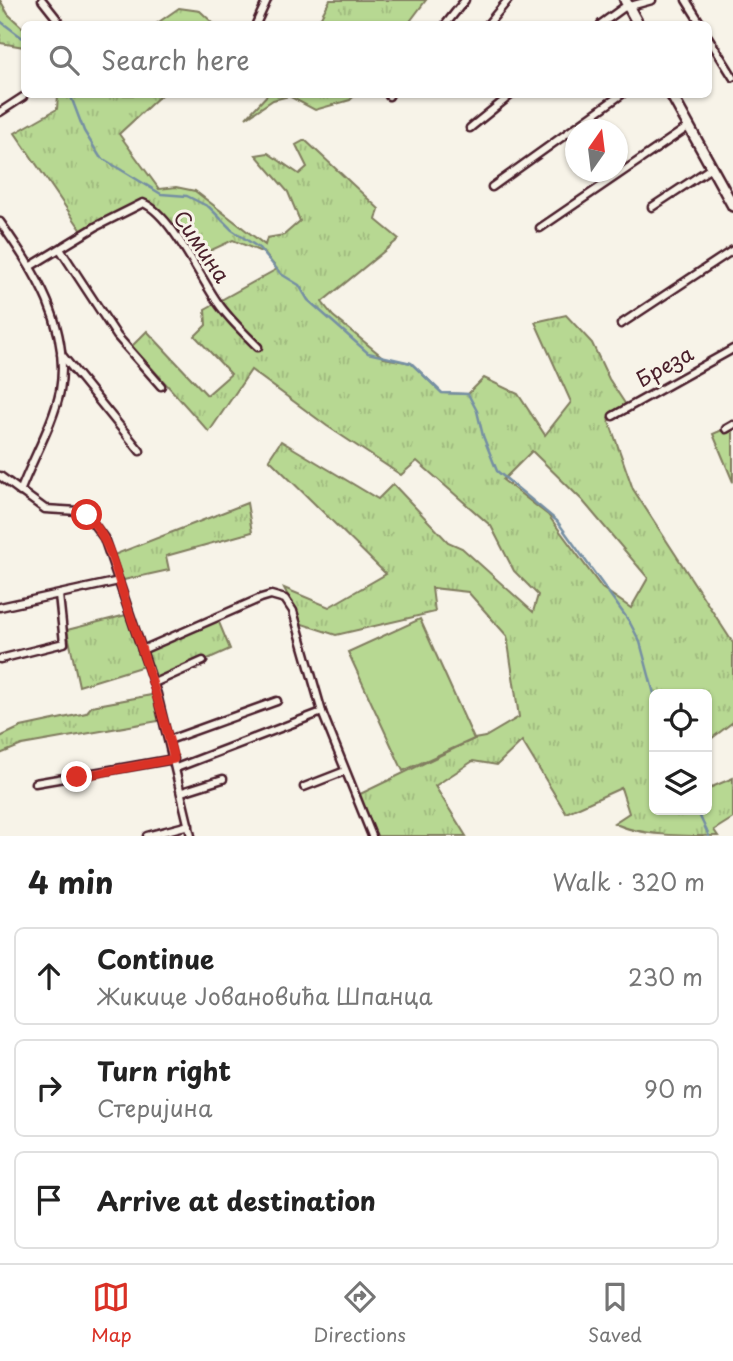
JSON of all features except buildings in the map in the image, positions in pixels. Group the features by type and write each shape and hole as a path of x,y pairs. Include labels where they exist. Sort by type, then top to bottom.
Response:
{"street":[{"path":"42,0 59,21"},
{"path":"257,21 267,0"},
{"path":"448,21 465,0"},
{"path":"490,21 508,0"},
{"path":"605,21 627,3 652,0"},
{"path":"686,0 699,21"},
{"path":"627,3 636,21"},
{"path":"712,42 733,77"},
{"path":"0,112 21,98"},
{"path":"470,128 507,98"},
{"path":"492,187 616,98"},
{"path":"673,98 733,206"},
{"path":"540,228 688,127"},
{"path":"652,208 711,168"},
{"name":"Симина","path":"31,266 132,206 148,205 192,259 217,302 258,347"},
{"path":"0,222 31,266 51,305 59,352 60,390 20,492"},
{"path":"60,248 117,336 161,386"},
{"path":"621,324 733,250"},
{"name":"Бреза","path":"613,416 733,349"},
{"path":"59,352 140,451"},
{"path":"1,478 45,509 78,511 87,515 104,538 154,683 191,836"},
{"path":"0,607 119,581"},
{"path":"0,659 64,643 59,595"},
{"path":"142,650 216,615 271,595 287,601 298,628 322,712 372,836"},
{"path":"154,683 203,661"},
{"path":"169,740 277,701"},
{"path":"176,768 322,712"},
{"path":"35,783 174,759"},
{"path":"304,787 345,771"},
{"path":"182,792 223,779"},
{"path":"147,836 189,825"}],"green space":[{"path":"0,0 8,14 21,26 21,46 0,43"},
{"path":"330,0 426,0 410,21 319,21"},
{"path":"179,8 200,11 211,21 160,21"},
{"path":"58,98 158,98 119,134 159,189 176,187 195,191 265,245 267,238 284,235 300,221 288,192 256,155 268,153 299,174 307,167 296,145 305,140 379,209 376,220 399,239 322,302 333,316 384,358 411,363 442,393 468,394 484,378 518,394 545,435 571,402 535,322 566,315 592,343 609,379 628,408 608,418 633,489 733,643 733,722 712,738 712,689 649,689 649,815 712,815 712,787 733,778 733,818 714,830 718,836 649,833 614,823 629,813 621,788 566,813 522,741 497,765 473,761 435,786 466,836 377,836 356,796 474,739 485,737 519,717 507,636 468,592 432,588 435,612 336,635 302,624 284,588 329,607 386,574 269,459 281,441 378,499 393,484 448,542 462,548 533,612 538,595 514,571 491,526 417,461 401,475 327,426 251,370 209,432 132,346 147,331 207,395 231,374 195,336 206,325 205,309 277,269 264,253 233,240 192,259 148,205 132,206 84,234 15,133 57,109","holes":["532,451 582,500 648,578 631,608 602,588 548,515 503,480"]},
{"path":"264,98 281,98 273,100 246,118"},
{"path":"293,98 352,98 350,100 315,110"},
{"path":"733,425 733,482 713,434"},
{"path":"247,503 252,532 166,556 169,570 119,581 111,556"},
{"path":"130,614 142,649 216,615 230,649 154,683 147,665 79,686 67,630"},
{"path":"420,619 474,739 403,771 348,652"},
{"path":"157,694 164,720 22,745 0,754 0,737 21,727 86,713 92,706"}],"waterway":[{"path":"0,21 21,37"},
{"path":"72,98 84,131 100,157 161,194 187,196 209,207 232,230 259,248 281,274 299,285 308,300 368,353 411,363 442,393 468,394 477,411 483,436 497,471 557,521 629,621 640,642 653,689"},
{"path":"699,815 709,836"}],"route":[{"path":"77,777 174,759 157,694 111,556 104,538 87,515"}]}
